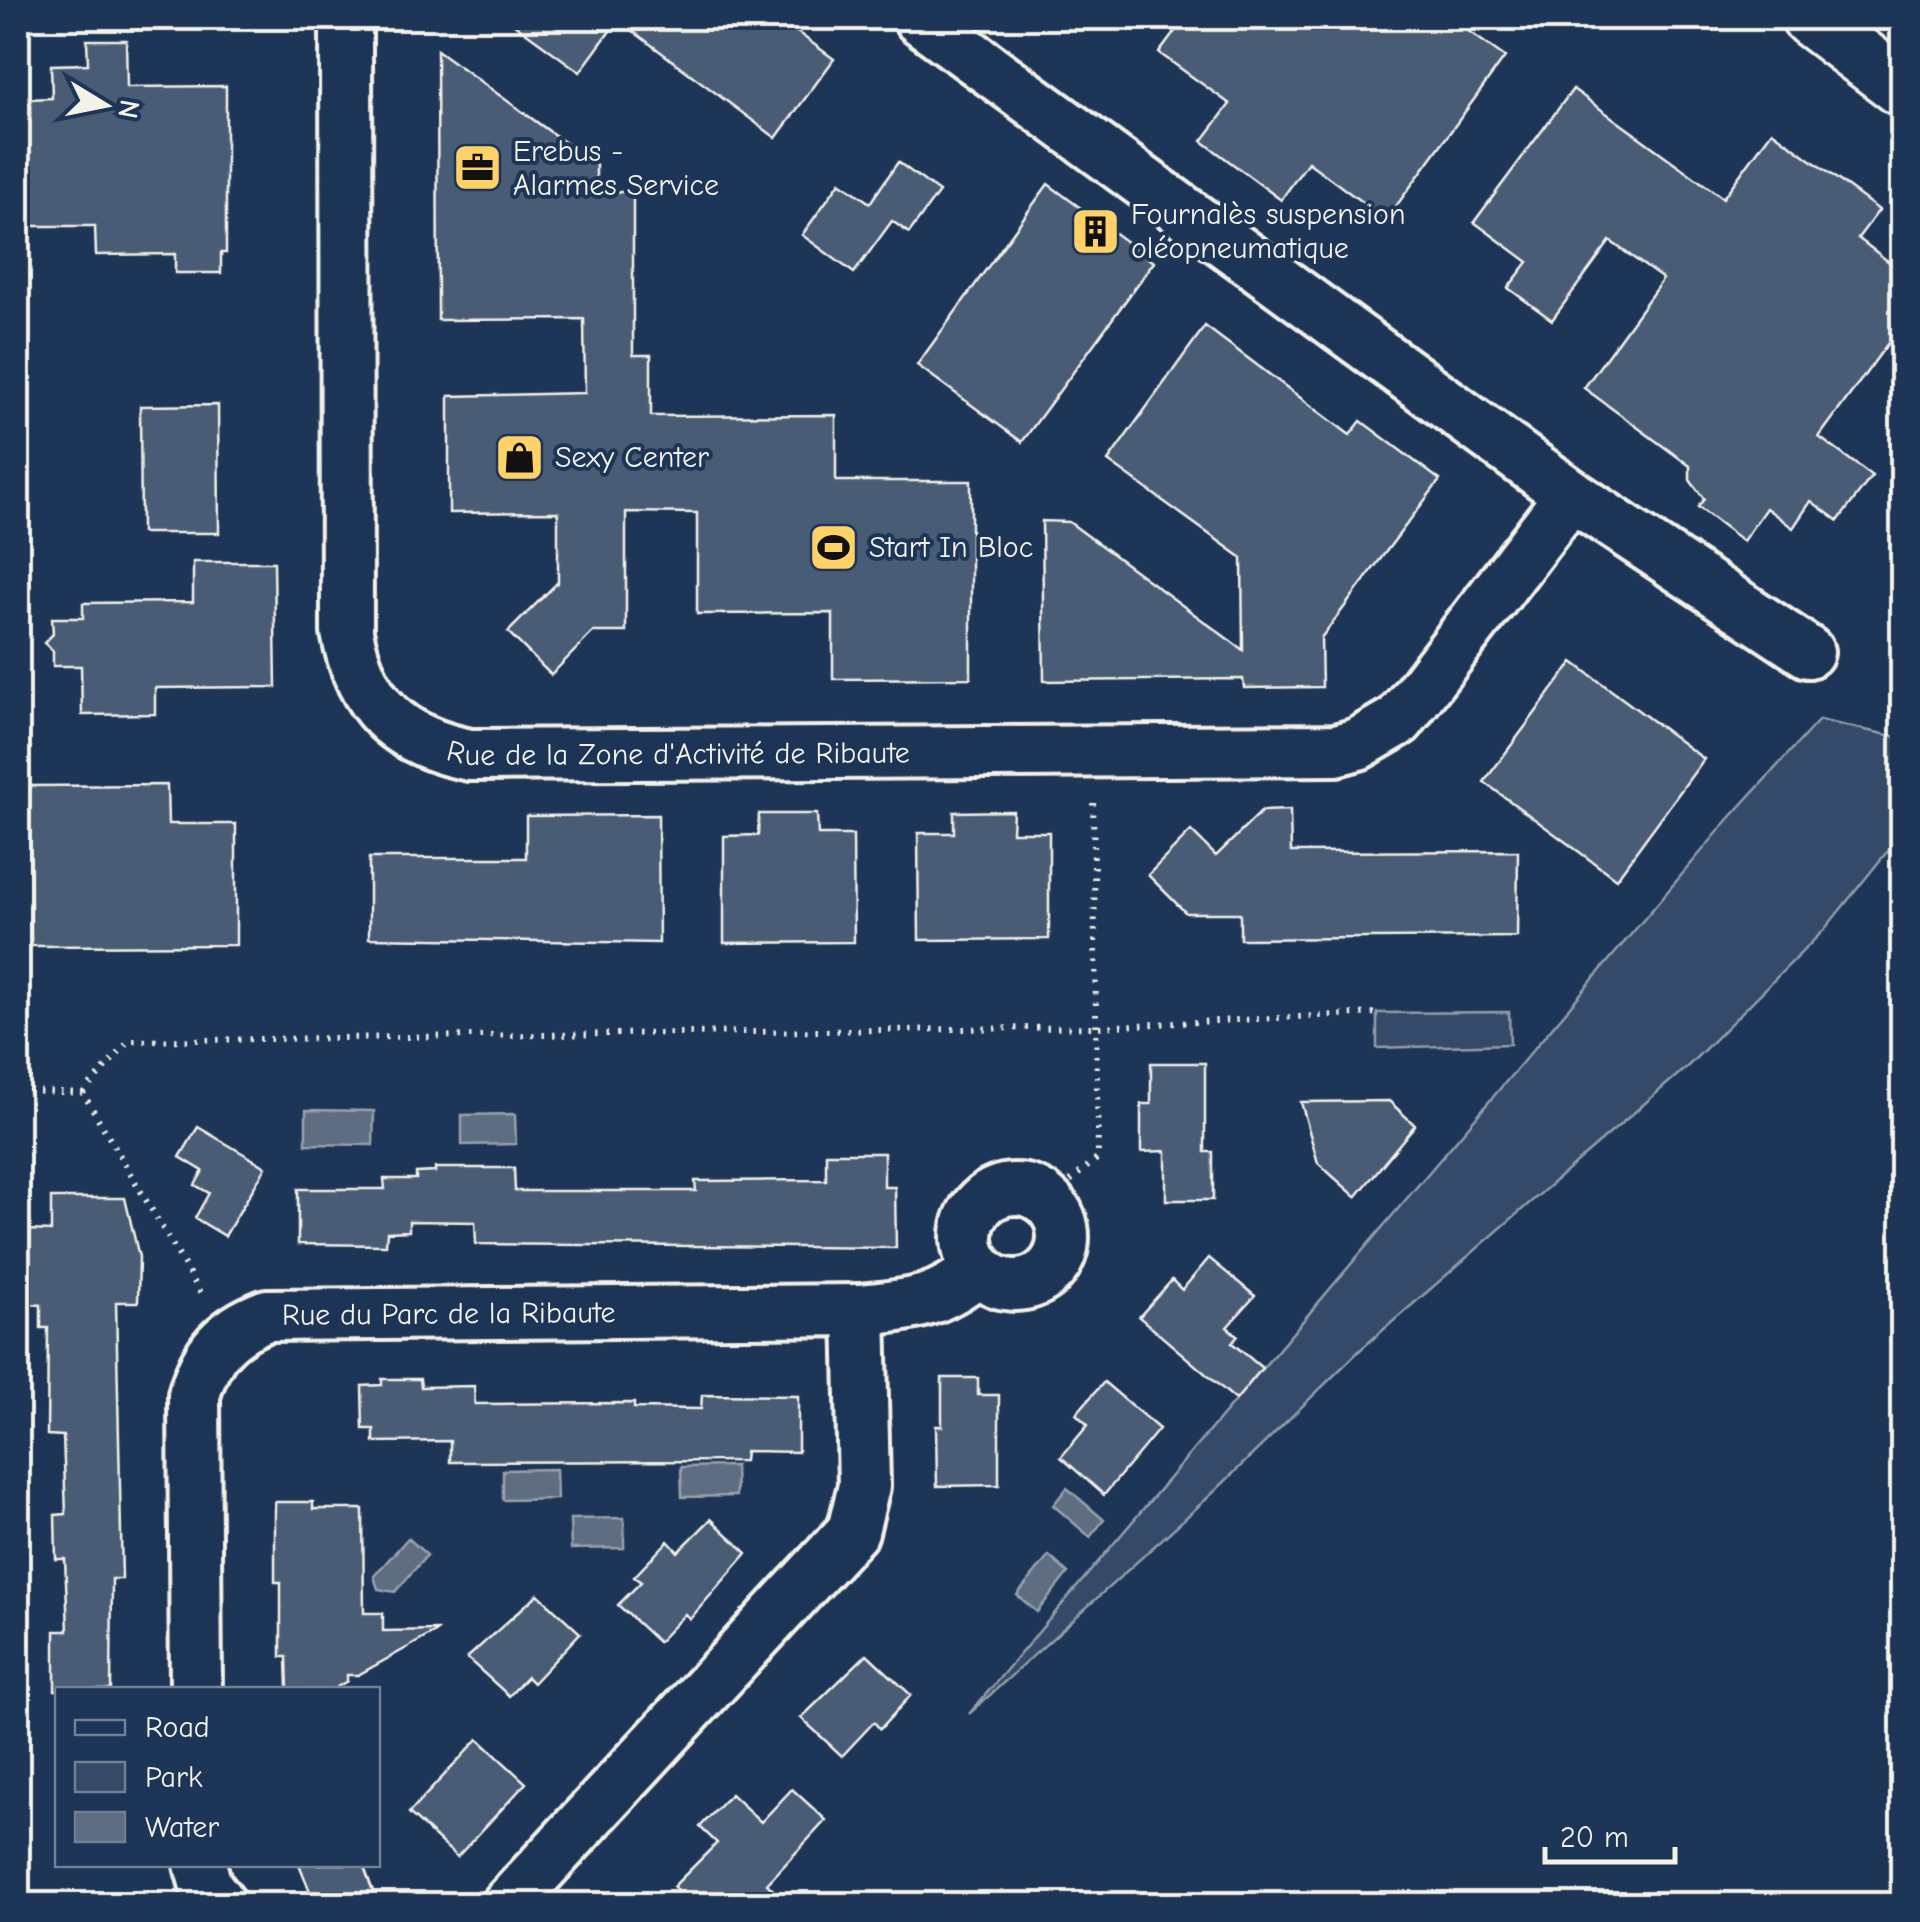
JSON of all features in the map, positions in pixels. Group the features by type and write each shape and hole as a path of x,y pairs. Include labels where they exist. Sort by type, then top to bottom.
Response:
{"main road":[{"path":"1810,18 1902,88"}],"street":[{"name":"Rue de la Zone d'Activité de Ribaute","path":"346,18 347,632 353,664 366,692 386,716 440,749 470,755 1336,750 1379,734 1399,720 1570,495"},
{"path":"919,18 1570,495 1808,652"},
{"path":"1019,1188 1046,1201 1058,1214 1064,1236 1058,1259 1043,1277 1021,1286 998,1283 978,1270 967,1250 967,1226 977,1205 996,1192 1019,1188"},
{"name":"Rue du Parc de la Ribaute","path":"226,1337 266,1316 860,1310 924,1304 950,1293 978,1270"},
{"path":"508,1904 853,1531 864,1486 860,1310"},
{"path":"196,1687 194,1395 202,1368 226,1337"},
{"path":"201,1867 206,1886 220,1904"}],"path":[{"path":"1046,1201 1098,1158 1092,752"},
{"path":"83,1093 129,1041 1096,1027 1377,1013"},
{"path":"18,1090 83,1093"},
{"path":"83,1093 226,1337"}],"green space":[{"path":"1819,720 1902,738 1902,833 1824,930 1689,1065 1360,1350 1214,1492 969,1714 1729,819"},
{"path":"1509,1012 1510,1044 1377,1048 1377,1013"}],"water":[{"path":"306,1110 374,1111 373,1145 306,1144"},
{"path":"515,1114 516,1144 462,1145 462,1115"},
{"path":"735,1466 736,1496 682,1497 681,1467"},
{"path":"556,1469 557,1499 503,1500 503,1470"},
{"path":"1067,1488 1104,1520 1090,1537 1053,1505"},
{"path":"624,1518 624,1548 571,1549 570,1519"},
{"path":"408,1538 427,1555 395,1592 378,1589 374,1576"},
{"path":"1049,1556 1068,1573 1037,1612 1017,1595"}],"building":[{"path":"506,18 778,18 834,59 776,138 618,20 580,72"},
{"path":"1185,18 1450,18 1505,57 1386,220 1308,162 1281,200 1202,141 1230,104 1159,53"},
{"path":"87,40 126,40 127,87 226,86 226,253 221,253 221,273 175,273 175,254 96,255 95,226 30,226 29,99 52,98 51,65 88,64"},
{"path":"437,50 596,165 596,192 633,192 633,355 651,355 651,416 836,415 836,481 971,481 971,678 833,679 833,613 697,614 697,513 626,512 626,632 593,632 551,675 508,632 558,582 558,512 449,513 449,396 585,393 584,319 438,320"},
{"path":"1573,89 1723,198 1772,131 1879,210 1858,238 1902,272 1902,324 1819,437 1872,476 1838,521 1811,501 1793,528 1766,508 1743,541 1698,507 1704,499 1690,480 1690,466 1584,388 1663,279 1610,241 1552,320 1508,288 1528,262 1474,222"},
{"path":"898,162 939,192 909,233 892,221 854,273 802,235 840,182 870,203"},
{"path":"1048,184 1154,262 1022,442 917,365"},
{"path":"1205,326 1350,435 1361,421 1440,480 1321,638 1322,687 1244,688 1243,679 1044,681 1042,521 1069,522 1243,650 1242,558 1108,461"},
{"path":"218,405 219,533 141,533 140,406"},
{"path":"193,562 274,562 276,687 155,688 155,714 82,715 81,666 53,666 53,651 44,643 53,634 52,618 83,618 83,603 193,602"},
{"path":"1573,662 1704,759 1616,879 1484,782"},
{"path":"167,785 168,824 236,824 236,945 31,946 29,786"},
{"path":"1290,810 1291,852 1518,851 1517,937 1240,939 1240,913 1186,913 1148,875 1191,831 1216,856 1262,811"},
{"path":"1013,811 1012,832 1049,832 1049,939 919,940 918,833 954,833 954,812"},
{"path":"759,814 817,814 818,835 853,835 854,942 724,943 724,836 758,835"},
{"path":"658,815 659,943 369,938 369,858 526,858 526,816"},
{"path":"1151,1063 1205,1063 1205,1152 1213,1152 1213,1200 1166,1200 1166,1151 1141,1152 1141,1104 1151,1104"},
{"path":"1389,1101 1415,1125 1356,1197 1318,1163 1301,1102"},
{"path":"198,1127 266,1167 225,1236 195,1218 209,1193 195,1185 203,1171 180,1157"},
{"path":"826,1153 884,1153 884,1187 895,1187 896,1248 476,1244 475,1222 409,1221 409,1231 387,1232 386,1245 298,1244 298,1189 385,1189 384,1179 416,1179 416,1173 435,1172 435,1168 514,1168 515,1191 696,1191 695,1181 826,1180"},
{"path":"51,1198 125,1198 139,1257 138,1302 116,1302 122,1579 112,1579 111,1687 55,1687 55,1631 68,1631 65,1559 56,1559 55,1515 66,1514 63,1436 47,1435 48,1328 41,1328 41,1305 30,1304 30,1230 51,1231"},
{"path":"1209,1258 1255,1296 1227,1327 1238,1336 1232,1343 1262,1368 1236,1400 1139,1317 1172,1280 1182,1290"},
{"path":"942,1378 978,1378 978,1395 999,1395 999,1485 937,1486 936,1426 942,1426"},
{"path":"382,1379 420,1379 421,1387 474,1386 475,1404 634,1403 634,1408 701,1409 702,1395 798,1396 798,1452 745,1451 744,1461 450,1462 450,1441 374,1442 374,1429 363,1429 362,1386 382,1385"},
{"path":"1104,1382 1159,1429 1104,1495 1061,1457 1088,1425 1076,1414"},
{"path":"275,1502 313,1502 313,1509 363,1509 364,1613 383,1613 383,1631 439,1630 358,1675 347,1675 347,1681 337,1687 288,1687 287,1657 281,1657 281,1582 275,1582"},
{"path":"711,1519 747,1553 690,1619 685,1614 658,1642 618,1605 641,1582 634,1577 668,1541 678,1552"},
{"path":"538,1594 580,1633 533,1683 527,1677 509,1696 467,1658"},
{"path":"867,1654 911,1695 880,1729 874,1722 842,1756 801,1718"},
{"path":"478,1739 526,1783 457,1857 409,1813"},
{"path":"792,1789 826,1820 767,1884 788,1904 693,1904 673,1887 717,1843 700,1827 731,1794 761,1822"},
{"path":"300,1867 364,1867 374,1894 366,1897 369,1904 315,1904"}],"place":[{"name":"Erebus - Alarmes Service","path":"478,168"},
{"name":"Fournalès suspension oléopneumatique","path":"1096,231"},
{"name":"Sexy Center","path":"520,457"},
{"name":"Start In Bloc","path":"834,547"}]}
